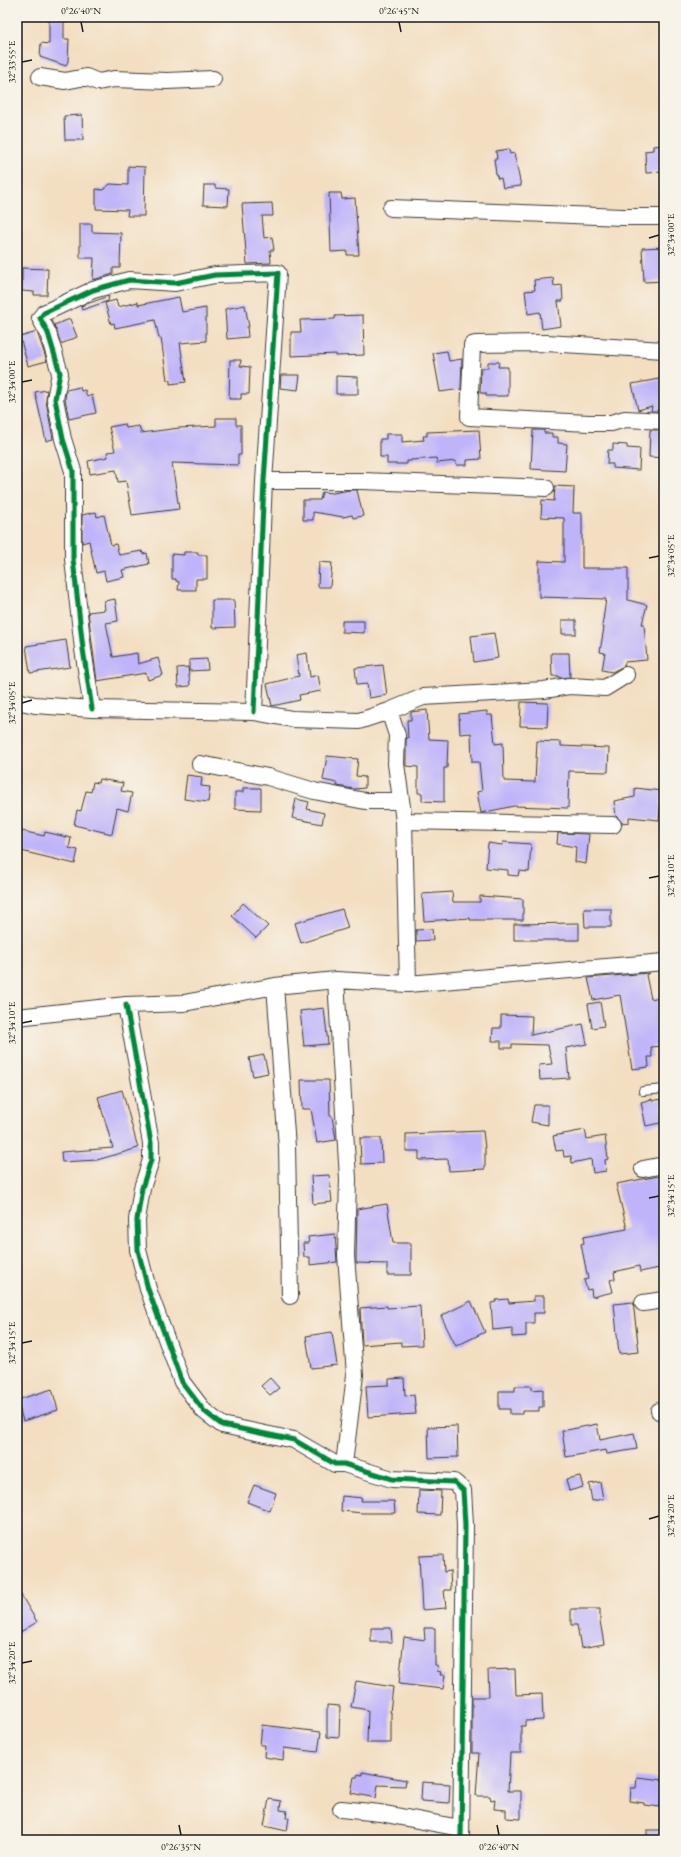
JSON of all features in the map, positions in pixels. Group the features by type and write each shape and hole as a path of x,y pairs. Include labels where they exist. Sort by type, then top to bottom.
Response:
{"street":[{"path":"40,77 65,81 86,78 98,82 114,79 167,81 213,79"},
{"path":"391,208 622,218 664,217"},
{"path":"92,709 83,649 73,559 72,471 55,399 60,373 48,333 40,318 44,313 93,290 129,280 175,284 215,275 278,273 264,481 254,712"},
{"path":"664,350 546,343 472,345 469,417 589,423 611,423 625,419 664,421"},
{"path":"264,481 362,481 546,488"},
{"path":"17,701 35,705 92,709 254,712 292,719 359,721 423,697 544,690 569,686 605,688 626,675"},
{"path":"389,711 397,735 396,764 404,822 408,984"},
{"path":"200,764 268,777 314,791 366,800 401,801"},
{"path":"404,822 613,825"},
{"path":"17,1017 126,1005 184,1003 275,986 336,980 408,984 664,962"},
{"path":"336,980 348,1179 346,1255 355,1375 344,1464"},
{"path":"275,986 287,1147 290,1296"},
{"path":"126,1005 151,1143 151,1160 142,1188 137,1220 138,1250 148,1289 182,1382 204,1411 222,1425 294,1440 335,1464 344,1464 392,1479 454,1482 463,1490 465,1524 462,1798 460,1834 380,1813 341,1809"},
{"path":"643,1169 664,1166"},
{"path":"643,1303 664,1300"}],"lane":[{"path":"643,1091 664,1089"}],"building":[{"path":"49,17 64,17 64,39 69,39 68,61 66,66 40,57 41,43 49,44"},
{"path":"82,115 83,140 65,140 64,116"},
{"path":"664,145 664,172 646,173 645,151 653,150 653,146"},
{"path":"509,149 510,154 514,153 521,186 503,188 501,178 498,179 496,174 494,159 497,159 496,151"},
{"path":"128,166 145,167 144,216 127,216 128,210 96,209 96,189 103,190 110,184 128,185"},
{"path":"204,185 215,185 215,188 229,189 228,206 203,205"},
{"path":"329,193 341,193 342,199 355,198 359,255 347,255 347,251 331,252"},
{"path":"272,203 273,216 262,216 264,238 272,237 274,250 270,250 271,263 247,264 242,204"},
{"path":"80,224 92,224 92,232 121,233 120,268 113,268 113,274 93,280 94,258 80,258"},
{"path":"664,247 664,281 644,282 642,248"},
{"path":"22,268 48,269 47,295 34,295 34,292 22,291"},
{"path":"553,278 554,286 562,285 563,301 558,301 561,326 542,329 540,312 528,314 525,291 535,290 534,280"},
{"path":"109,296 108,301 82,310 81,306"},
{"path":"179,297 182,312 206,308 206,341 180,343 186,382 170,384 170,380 167,380 161,338 159,338 155,320 115,328 114,323 111,324 105,303 116,300 118,307 138,302 138,305"},
{"path":"245,305 249,327 247,327 248,337 227,339 225,309"},
{"path":"363,315 364,355 336,356 336,354 291,356 291,332 301,332 300,320 335,319 335,316"},
{"path":"70,319 77,337 61,344 54,325"},
{"path":"37,332 47,361 28,366 20,337"},
{"path":"447,351 449,361 462,359 461,389 440,392 433,353"},
{"path":"230,360 241,360 240,366 250,367 249,394 241,394 241,399 229,399"},
{"path":"488,362 499,362 498,367 508,367 508,396 486,396 486,393 480,393 481,368 488,368"},
{"path":"281,375 300,375 298,390 280,388"},
{"path":"336,376 358,377 358,394 336,394"},
{"path":"664,378 664,411 651,411 652,406 638,410 632,384"},
{"path":"80,387 81,391 85,390 87,397 92,395 96,413 69,419 65,399 66,390"},
{"path":"47,390 46,401 53,439 46,441 35,392"},
{"path":"216,418 236,418 236,425 241,425 241,455 238,455 238,465 172,463 179,509 132,515 126,481 118,482 116,470 90,474 88,461 108,457 107,452 115,451 109,427 125,424 126,428 139,426 141,433 179,428 216,426"},
{"path":"479,430 481,459 467,460 467,465 456,465 456,461 437,463 436,458 411,460 407,461 407,464 387,464 387,457 380,457 380,439 386,439 386,434 402,434 402,442 424,440 423,436 427,436 427,432"},
{"path":"533,430 544,430 544,433 552,433 552,437 558,437 558,443 567,444 565,471 531,469"},
{"path":"650,430 664,430 664,458 649,457"},
{"path":"613,444 627,445 627,448 640,449 639,470 613,468 613,464 607,464 608,450 613,450"},
{"path":"555,486 574,487 573,513 582,513 582,568 628,568 628,600 647,605 642,624 644,624 647,660 625,662 624,666 612,672 602,670 605,653 600,652 606,599 539,597 539,561 564,562 564,518 541,517 542,500 554,501"},
{"path":"357,490 363,516 353,518 352,515 343,517 313,512 313,520 303,520 303,500 320,500 322,492 333,493"},
{"path":"96,512 97,517 104,515 111,545 116,544 119,555 142,551 143,554 147,553 149,564 122,570 124,577 106,581 104,571 96,573 89,541 82,543 82,515"},
{"path":"184,552 198,552 198,555 207,555 207,579 196,579 196,590 178,590 179,582 176,581 176,579 172,579 172,554 184,555"},
{"path":"319,562 332,563 330,587 318,587"},
{"path":"115,599 118,621 106,623 113,657 137,653 138,664 158,658 163,675 148,680 146,673 97,681 88,612 105,610 104,601"},
{"path":"212,600 234,600 235,627 212,628"},
{"path":"562,620 576,620 576,634 562,634"},
{"path":"342,621 364,621 364,633 342,632"},
{"path":"494,633 498,658 474,662 471,636"},
{"path":"66,640 70,667 30,673 26,646"},
{"path":"307,653 310,677 318,675 321,691 299,695 300,700 272,706 267,684 299,676 296,655"},
{"path":"551,653 569,653 570,677 559,678 559,676 552,676"},
{"path":"207,659 208,670 189,671 189,660"},
{"path":"383,665 387,695 369,698 367,684 357,685 355,668"},
{"path":"188,667 190,686 178,687 177,668"},
{"path":"521,702 548,703 547,727 520,726"},
{"path":"427,710 429,739 448,740 447,768 444,768 444,802 422,801 422,793 418,793 418,767 406,766 406,738 408,738 407,720 411,720 411,712"},
{"path":"487,711 487,715 492,715 495,744 503,743 504,781 535,782 537,741 561,742 561,746 609,748 608,772 569,771 568,808 514,806 481,813 477,792 482,791 479,762 472,762 471,733 460,734 459,714"},
{"path":"327,756 358,759 356,776 365,777 365,788 354,789 337,786 337,783 323,780"},
{"path":"187,775 202,777 201,786 210,787 208,802 184,799"},
{"path":"99,779 123,783 121,791 132,793 128,811 117,808 112,834 74,825 77,810 81,811 86,791 91,792 93,782 98,783"},
{"path":"243,788 261,788 261,810 235,809 235,792 243,792"},
{"path":"635,788 662,791 659,820 629,817 629,822 622,823 616,816 614,801 635,797"},
{"path":"296,799 309,802 307,809 324,813 322,824 292,818"},
{"path":"17,830 44,836 45,832 71,838 69,848 78,850 75,864 17,850"},
{"path":"558,833 589,834 586,864 575,862 576,847 557,844"},
{"path":"503,842 531,844 529,872 519,871 518,876 508,875 508,870 486,868 488,843 502,845"},
{"path":"452,892 453,902 480,902 480,896 523,899 523,920 470,920 470,918 424,921 422,894"},
{"path":"243,903 268,926 256,938 232,916"},
{"path":"342,909 348,928 301,943 295,923"},
{"path":"584,909 611,909 611,927 585,927"},
{"path":"579,923 579,940 514,940 514,924"},
{"path":"432,929 433,940 416,941 416,930"},
{"path":"649,973 646,975 651,999 664,996 664,1046 651,1047 652,1057 648,1057 649,1067 632,1069 620,995 593,1000 588,978"},
{"path":"600,1002 604,1026 592,1028 588,1004"},
{"path":"324,1008 328,1044 304,1046 300,1011"},
{"path":"501,1015 532,1016 531,1035 583,1024 587,1044 566,1048 569,1078 540,1080 539,1065 552,1064 548,1045 512,1044 512,1048 501,1048 501,1041 492,1041 493,1028 501,1028"},
{"path":"264,1055 268,1073 253,1076 249,1058"},
{"path":"301,1080 329,1080 330,1116 332,1116 336,1140 317,1143 311,1109 302,1109"},
{"path":"122,1090 138,1148 97,1160 62,1162 61,1152 113,1148 98,1097"},
{"path":"652,1099 652,1101 661,1099 664,1122 646,1126 641,1102"},
{"path":"534,1105 548,1105 548,1125 531,1122"},
{"path":"585,1130 587,1139 605,1136 608,1159 605,1160 606,1171 593,1173 591,1159 572,1163 571,1156 564,1157 563,1150 556,1151 553,1136"},
{"path":"483,1131 485,1169 449,1171 448,1159 419,1160 419,1151 406,1151 406,1134"},
{"path":"360,1138 381,1138 382,1163 361,1164"},
{"path":"329,1175 332,1202 313,1204 311,1176"},
{"path":"664,1175 664,1267 640,1272 639,1266 614,1272 615,1279 610,1280 613,1292 592,1297 591,1289 587,1290 584,1280 588,1279 581,1244 584,1243 583,1237 627,1229 616,1184"},
{"path":"387,1204 393,1243 411,1243 411,1275 387,1275 387,1264 356,1263 357,1209"},
{"path":"335,1234 337,1262 310,1265 310,1257 304,1257 303,1243 309,1243 308,1237"},
{"path":"534,1296 544,1296 544,1313 534,1313 534,1323 526,1323 526,1336 512,1337 512,1328 493,1330 491,1303 496,1302 496,1300 508,1299 509,1303 534,1301"},
{"path":"471,1301 485,1332 456,1346 441,1316"},
{"path":"633,1302 639,1352 619,1354 614,1304"},
{"path":"387,1306 387,1308 420,1306 422,1345 401,1346 401,1342 362,1345 360,1308"},
{"path":"332,1332 337,1365 311,1368 306,1336"},
{"path":"270,1378 279,1388 270,1395 261,1386"},
{"path":"404,1378 405,1396 414,1395 416,1414 368,1417 366,1386 389,1385 389,1379"},
{"path":"515,1386 532,1386 532,1390 543,1389 543,1407 539,1407 539,1411 522,1411 522,1414 510,1414 510,1409 499,1409 499,1391 515,1391"},
{"path":"52,1389 58,1410 23,1421 17,1400"},
{"path":"597,1424 600,1440 634,1433 637,1449 607,1454 606,1450 566,1457 562,1431"},
{"path":"457,1426 458,1457 429,1458 428,1427"},
{"path":"580,1476 583,1487 569,1491 566,1479"},
{"path":"600,1482 603,1499 592,1501 589,1484"},
{"path":"254,1485 276,1493 270,1511 247,1502"},
{"path":"419,1490 441,1491 440,1515 418,1514"},
{"path":"342,1496 362,1498 361,1501 394,1501 395,1513 341,1511"},
{"path":"443,1555 444,1572 450,1571 451,1590 444,1590 446,1608 422,1610 419,1556"},
{"path":"17,1588 37,1622 17,1634"},
{"path":"571,1609 600,1609 600,1621 604,1644 581,1648 577,1625 571,1625"},
{"path":"371,1628 391,1628 392,1642 371,1642"},
{"path":"424,1628 435,1628 435,1665 438,1666 437,1671 441,1672 440,1675 445,1675 443,1689 399,1684 404,1637 425,1640"},
{"path":"515,1669 516,1695 542,1694 543,1720 525,1721 525,1726 521,1726 521,1753 510,1753 508,1791 521,1791 521,1819 506,1818 506,1810 494,1809 495,1799 491,1800 490,1796 476,1796 479,1753 472,1753 472,1697 489,1697 488,1670"},
{"path":"356,1681 393,1687 390,1712 391,1743 367,1743 368,1710 351,1707"},
{"path":"327,1705 340,1706 339,1738 327,1737"},
{"path":"262,1725 321,1732 318,1752 284,1748 283,1760 264,1757 265,1745 260,1745"},
{"path":"362,1772 406,1780 405,1786 378,1785 376,1798 351,1793 354,1777 357,1777 358,1774 362,1775"},
{"path":"637,1777 664,1780 664,1800 661,1800 660,1807 630,1801 631,1788 636,1788"},
{"path":"422,1782 450,1784 449,1803 421,1801"},
{"path":"269,1799 281,1801 280,1810 287,1811 286,1818 289,1818 287,1831 264,1826"},
{"path":"647,1830 664,1830 664,1840 647,1840"}],"cycle path":[{"path":"92,709 83,649 73,559 73,471 63,439 55,399 60,373 48,333 40,318 44,313 93,290 129,280 175,283 215,275 278,273 264,481 254,712"},
{"path":"126,1005 151,1143 151,1160 142,1188 137,1220 138,1250 148,1289 182,1382 204,1411 222,1425 294,1440 335,1464 344,1464 392,1479 454,1482 463,1490 465,1525 461,1840"}]}
